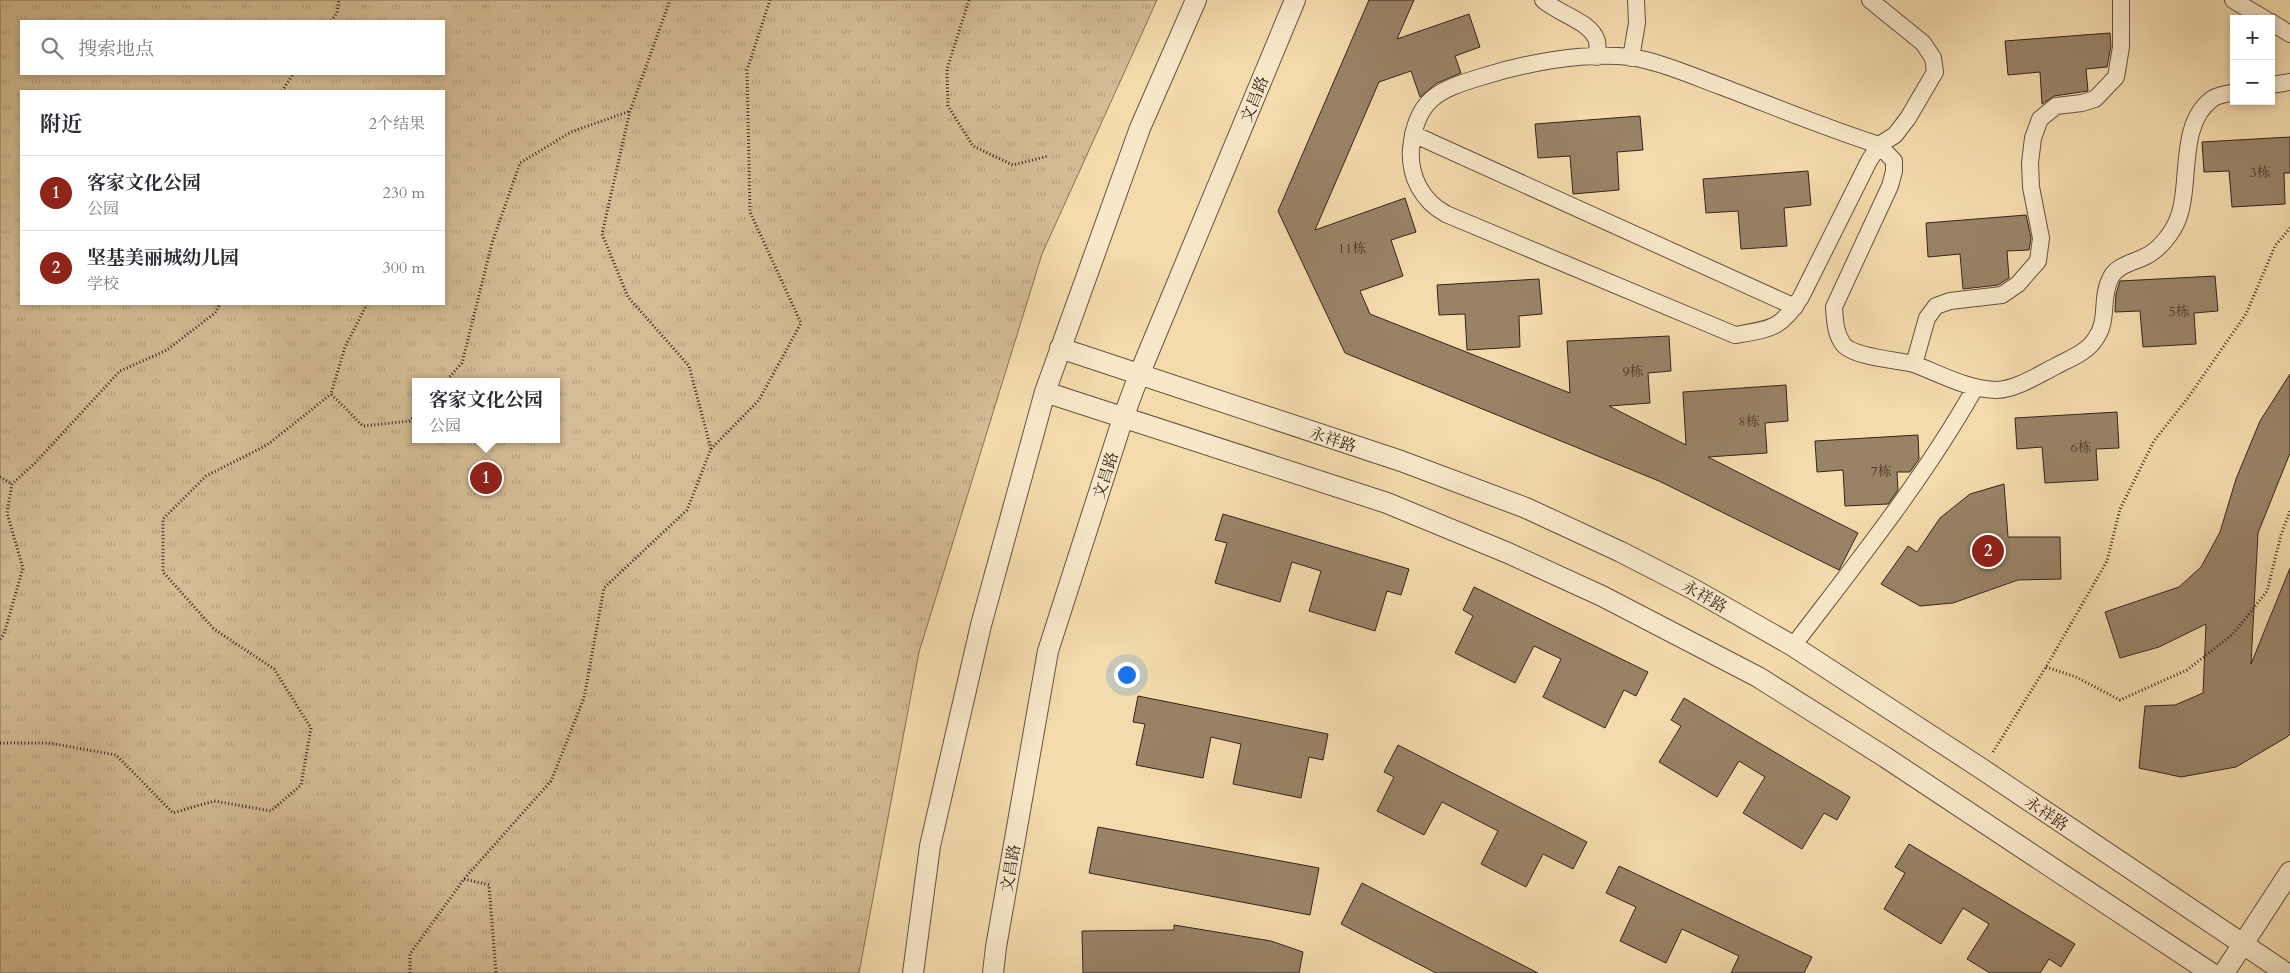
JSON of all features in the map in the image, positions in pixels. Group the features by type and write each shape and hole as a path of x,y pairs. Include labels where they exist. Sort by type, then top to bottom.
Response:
{"street":[{"path":"913,973 930,846 981,625 1045,392 1140,128 1196,0"},
{"name":"文昌路","path":"993,973 997,938 1048,651 1123,418 1139,375 1295,0"},
{"path":"1543,0 1559,12 1588,26 1597,40 1597,57"},
{"path":"1631,58 1637,23 1636,0"},
{"path":"1870,0 1923,43 1933,58 1935,72 1908,118 1895,135 1879,145 1869,161 1795,307 1788,317 1776,326 1735,335 1446,214 1433,207 1416,183 1411,166 1413,134 1430,98 1452,86 1505,69 1578,57 1631,58 1685,73 1879,145 1894,161 1894,171 1890,186 1834,307 1836,327 1844,346 1858,354 1914,364 1975,388 1998,390 2019,384 2082,352 2096,340 2103,326 2104,292 2112,275 2127,263 2144,258 2156,250 2178,218 2182,206 2187,150 2200,114 2212,98 2230,93"},
{"path":"1914,364 1927,318 1936,306 1950,301 2002,295 2018,284 2038,261 2041,238 2031,187 2030,163 2033,138 2040,119 2056,106 2082,103 2095,99 2116,76 2121,47 2121,0"},
{"path":"2232,0 2259,15"},
{"path":"2275,25 2290,34"},
{"path":"2275,84 2290,82"},
{"path":"1413,134 1795,307"},
{"name":"永祥路","path":"1060,348 1401,460 1526,508 1621,552 1685,585 1793,646 1982,769 2286,973"},
{"path":"1793,646 1906,498 1948,435 1975,388"},
{"path":"1045,392 1387,503 1508,553 1675,632 1758,678 1877,752 2211,973"},
{"path":"2224,973 2290,872"}],"path":[{"path":"332,20 337,13 339,0"},
{"path":"670,0 630,111 602,234 628,297 689,366 711,449"},
{"path":"410,973 410,954 464,879 551,781 584,698 604,588 687,510 711,449 759,400 801,323 750,212 747,70 770,0"},
{"path":"970,0 947,69 948,106 973,146 1013,165 1048,156"},
{"path":"283,90 292,75"},
{"path":"449,378 462,363 492,243 520,163 571,132 630,111"},
{"path":"1982,769 2046,667 2106,561 2120,509 2154,441 2188,399 2246,314 2275,246 2290,228"},
{"path":"0,639 4,634 23,568 7,513 12,484 35,464 120,371 167,350 215,313 219,305"},
{"path":"0,743 49,743 116,755 173,812 214,801 271,811 300,785 311,728 274,669 214,629 163,572 163,520 206,476 267,445 331,394 345,348 366,305"},
{"path":"331,394 363,426 410,421 412,419"},
{"path":"0,477 12,484"},
{"path":"2046,667 2076,677 2120,700 2187,670 2233,634 2267,591 2281,535 2290,511"},
{"path":"464,879 489,885 496,973"}],"green space":[{"path":"0,0 1157,0 1042,254 919,652 859,973 0,973"}],"building":[{"path":"1369,0 1414,0 1397,39 1469,14 1480,47 1455,56 1461,73 1437,83 1420,97 1411,71 1379,82 1315,230 1405,198 1416,232 1391,240 1403,276 1360,291 1370,314 1570,393 1567,341 1669,336 1671,371 1648,373 1650,403 1609,406 1686,445 1683,392 1786,385 1788,421 1765,423 1767,453 1708,457 1858,533 1839,570 1659,481 1345,353 1278,211"},
{"path":"2110,33 2111,46 2107,67 2086,69 2088,91 2054,96 2042,104 2040,72 2008,75 2005,41"},
{"path":"1640,116 1643,150 1617,152 1619,190 1573,194 1570,156 1538,158 1535,124"},
{"path":"2290,137 2290,173 2284,173 2285,204 2232,207 2229,171 2204,172 2202,142"},
{"path":"1808,171 1811,205 1784,208 1787,246 1741,249 1738,211 1706,213 1703,179"},
{"path":"2026,215 2031,238 2029,250 2007,251 2009,278 1998,285 1963,289 1960,254 1928,257 1926,223"},
{"path":"2215,276 2218,311 2194,313 2196,344 2143,347 2140,311 2115,312 2116,294 2120,281"},
{"path":"1539,279 1542,314 1519,316 1520,347 1467,350 1465,314 1439,315 1437,285"},
{"path":"2290,374 2290,453 2258,533 2251,664 2290,568 2290,734 2236,767 2181,777 2139,768 2145,706 2175,705 2203,693 2206,624 2159,647 2120,658 2105,612 2179,587 2201,567 2220,532 2236,479 2260,421"},
{"path":"2117,412 2119,448 2096,449 2098,480 2045,483 2042,447 2017,449 2015,418"},
{"path":"1918,435 1919,459 1910,472 1897,472 1898,490 1888,504 1845,506 1843,470 1817,472 1815,441"},
{"path":"2004,484 2008,537 2060,537 2061,579 2018,580 1953,603 1920,606 1881,584 1908,546 1917,552 1940,518 1970,494"},
{"path":"1223,514 1409,569 1401,595 1387,591 1375,631 1309,611 1321,571 1292,562 1280,602 1215,583 1227,543 1215,540"},
{"path":"1474,587 1648,672 1636,696 1624,690 1605,728 1543,697 1561,659 1534,646 1515,683 1455,653 1473,616 1463,610"},
{"path":"1138,696 1328,734 1323,760 1309,757 1301,798 1233,784 1241,744 1211,737 1203,778 1136,765 1145,724 1133,722"},
{"path":"1684,698 1850,797 1837,820 1824,813 1802,849 1743,813 1765,777 1739,761 1717,797 1659,762 1681,726 1671,720"},
{"path":"1398,745 1587,842 1573,869 1543,854 1526,887 1481,864 1498,831 1442,802 1424,835 1377,811 1394,777 1384,772"},
{"path":"1098,827 1319,868 1310,915 1089,873"},
{"path":"1909,844 2075,944 2061,967 2049,959 2040,973 1990,973 1967,959 1989,924 1963,908 1941,944 1884,909 1905,873 1895,867"},
{"path":"1619,866 1812,957 1804,973 1731,973 1739,956 1682,929 1666,963 1620,941 1636,907 1606,893"},
{"path":"1362,883 1538,973 1436,973 1341,924"},
{"path":"1174,925 1271,941 1303,952 1299,973 1083,973 1082,931 1174,930"}],"place":[{"name":"客家文化公园","path":"486,478"},
{"name":"坚基美丽城幼儿园","path":"1988,551"}]}
